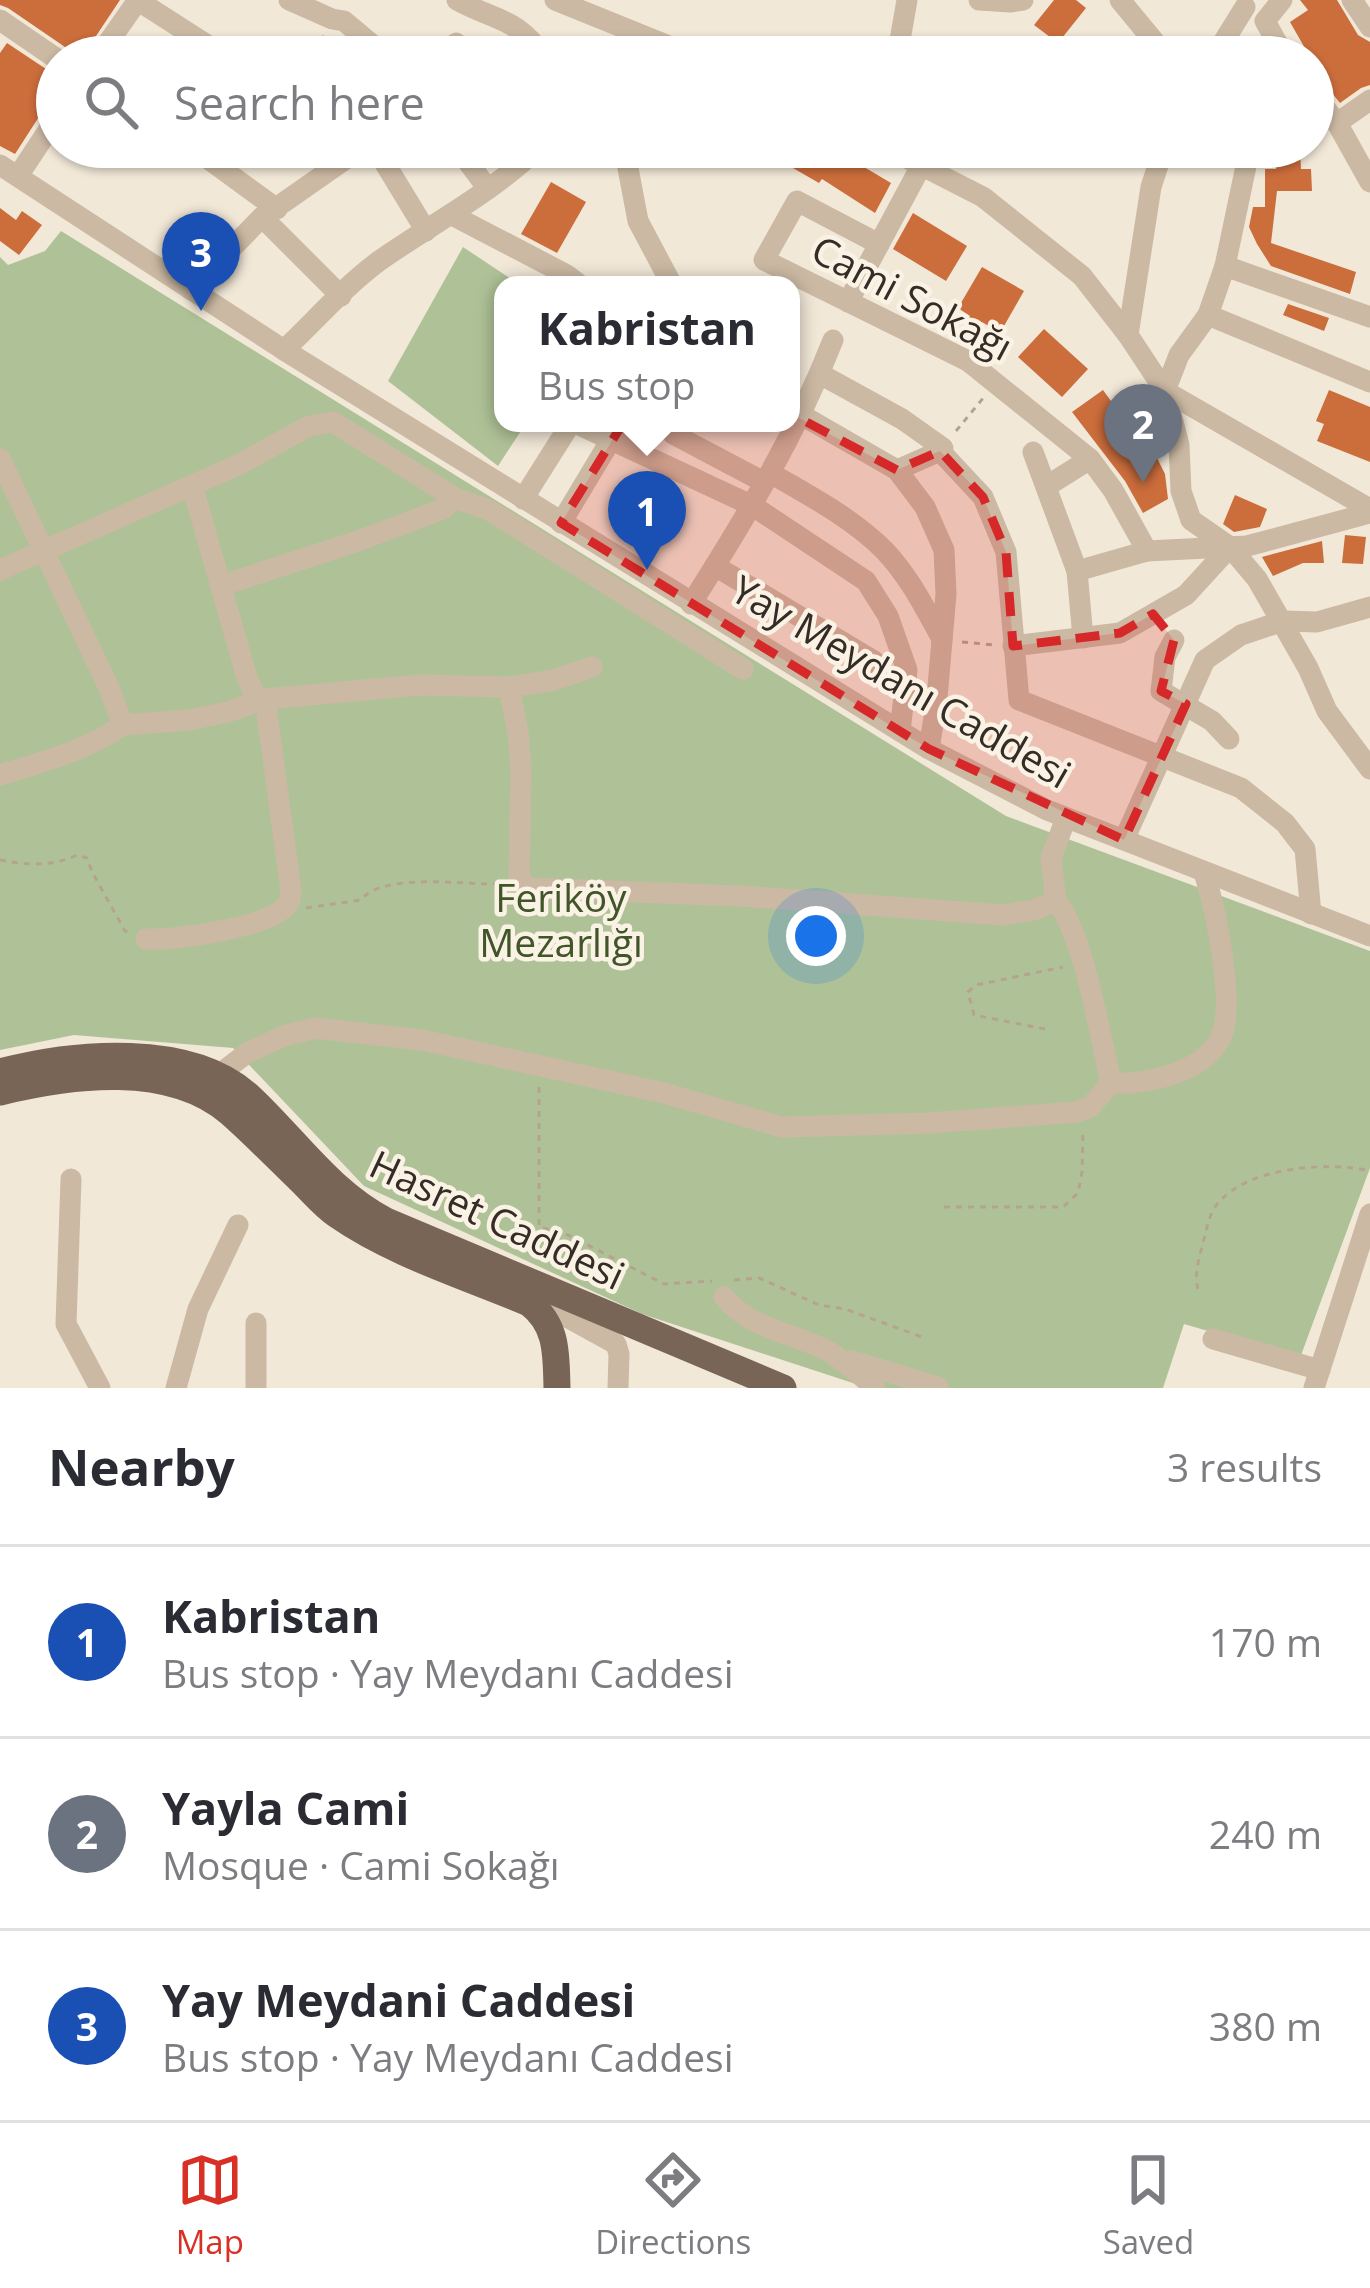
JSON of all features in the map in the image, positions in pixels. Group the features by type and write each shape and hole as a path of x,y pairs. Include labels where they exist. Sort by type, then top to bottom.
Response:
{"main road":[{"name":"Hasret Caddesi","path":"0,1072 88,1057 179,1063 212,1087 228,1112 351,1224 538,1310 556,1347 557,1388"},
{"name":"Hasret Caddesi","path":"0,1092 63,1079 119,1078 242,1090 318,1171 362,1209 783,1388"}],"street":[{"path":"112,36 137,0 193,36"},
{"path":"289,0 344,20 363,36"},
{"path":"457,0 478,12 503,8 529,36"},
{"path":"555,0 644,36"},
{"path":"900,36 907,0"},
{"path":"980,0 1023,0"},
{"path":"1120,0 1150,36"},
{"path":"1264,21 1282,0"},
{"path":"1352,0 1370,27"},
{"path":"1225,36 1241,4 1264,21 1273,36"},
{"path":"0,20 36,45"},
{"path":"1337,123 1370,100"},
{"path":"1334,119 1370,182"},
{"path":"9,170 36,140"},
{"path":"216,168 269,213 341,296"},
{"path":"191,290 320,168"},
{"path":"388,168 426,231"},
{"path":"473,168 488,189"},
{"path":"284,350 376,263 516,168"},
{"path":"628,168 638,221 667,276"},
{"path":"848,302 920,168"},
{"path":"925,168 983,197 1082,276 1128,335 1165,391 1179,445 1181,490 1191,520 1230,547 1257,579 1327,712 1370,769"},
{"path":"1128,335 1157,168"},
{"path":"1165,391 1179,355 1208,315 1225,266 1246,168"},
{"name":"Yay Meydanı Caddesi","path":"9,170 284,350 928,749 1066,818 1370,936"},
{"name":"Cami Sokağı","path":"796,276 764,260 797,201 879,244"},
{"path":"452,215 569,276"},
{"path":"1225,266 1370,317"},
{"name":"Cami Sokağı","path":"800,278 968,361 997,382 1090,459 1147,551"},
{"path":"1208,315 1370,382"},
{"path":"800,406 820,374 833,340"},
{"path":"820,374 902,419 943,448"},
{"path":"1165,391 1370,511"},
{"path":"800,414 897,470 926,507 944,550 943,640 928,749"},
{"path":"0,570 238,465 309,426 333,422 455,498 488,510 743,669"},
{"path":"523,499 567,432"},
{"path":"560,523 615,432"},
{"path":"620,432 753,506 866,581 888,616 908,670 900,731"},
{"path":"691,604 772,474 788,432"},
{"path":"673,434 760,480 772,474"},
{"path":"897,470 940,451 983,497 1006,552 1019,700 1241,788 1285,823 1304,848 1311,914"},
{"path":"1033,452 1077,571 1083,638"},
{"path":"0,459 123,725"},
{"path":"1047,486 1090,459"},
{"path":"772,474 819,501 884,550 918,593 943,640"},
{"path":"146,939 173,940 264,919 290,902 261,700 247,678 192,485"},
{"path":"220,586 358,542 443,509 455,498"},
{"path":"1077,571 1147,551 1247,546 1370,511"},
{"path":"1013,646 1120,633 1186,596 1230,547"},
{"path":"715,566 874,661 879,673"},
{"path":"1124,840 1204,660 1241,635 1282,622 1317,622 1370,607"},
{"path":"1153,614 1174,640 1204,660"},
{"path":"1174,640 1161,691 1212,721 1229,740"},
{"path":"0,775 61,756 123,725 189,720 261,700 420,685 508,687 554,680 592,667"},
{"path":"508,687 521,770 519,878 528,888 740,896 1003,915 1056,901"},
{"path":"1066,818 1051,864 1056,901 1065,911 1082,964 1111,1083"},
{"path":"1111,1083 1172,1074 1204,1058 1220,1041 1225,1011 1223,962 1204,872"},
{"path":"212,1087 247,1054 315,1028 422,1040 664,1093 782,1126 929,1123 1082,1110 1111,1083"},
{"path":"71,1179 66,1324 100,1388"},
{"path":"1213,1339 1317,1379 1370,1214"},
{"path":"176,1388 198,1309 238,1225"},
{"path":"724,1297 755,1322 883,1372 938,1387"},
{"path":"529,1303 616,1344 618,1388"},
{"path":"256,1323 256,1388"},
{"path":"830,1352 875,1388"}],"path":[{"path":"324,36 332,26"},
{"path":"943,448 997,382"},
{"path":"943,640 1013,646"},
{"path":"0,860 25,865 77,855 87,858 125,931 146,939"},
{"path":"285,907 361,899 365,892 394,883 501,884 519,878"},
{"path":"1045,1029 974,1015 968,992 976,985 1082,964"},
{"path":"539,1066 539,1227"},
{"path":"944,1207 1064,1207 1078,1193 1082,1172 1082,1110"},
{"path":"1198,1289 1199,1256 1210,1217 1220,1201 1240,1185 1267,1175 1322,1166 1370,1171"}],"highlighted area":[{"path":"669,349 897,470 940,451 983,497 1006,552 1013,646 1120,633 1153,614 1174,640 1161,691 1186,704 1124,840 929,749 561,523"}],"green space":[{"name":"Feriköy Mezarlığı","path":"61,231 1006,816 1370,951 1370,1168 1300,1358 1184,1324 1163,1388 868,1388 642,1314 364,1186 233,1048 74,1035 0,1050 0,257 8,265 45,251"},
{"path":"463,247 506,276 494,276 494,432 520,432 498,466 388,381"}],"building":[{"path":"0,0 120,0 96,36 49,36 0,5"},
{"path":"1054,0 1076,0 1086,8 1064,36 1049,36 1034,25"},
{"path":"1300,0 1337,0 1358,35 1370,42 1370,85 1340,103 1334,96 1334,36 1298,36 1290,22 1308,10"},
{"path":"7,43 36,62 36,121 15,154 0,146 0,53"},
{"path":"793,168 866,168 891,183 875,213 822,179 819,183"},
{"path":"1265,169 1311,169 1312,191 1277,191 1271,243 1356,272 1350,294 1271,266 1257,244 1249,227 1253,207 1265,207"},
{"path":"551,182 586,202 557,253 521,234"},
{"path":"0,208 16,220 22,211 42,225 19,255 0,241"},
{"path":"913,213 967,246 946,281 893,249"},
{"path":"982,267 1024,291 1000,333 982,322 979,328 967,321 970,316 958,308"},
{"path":"1288,304 1329,318 1324,331 1283,315"},
{"path":"1044,329 1088,369 1062,397 1018,357"},
{"path":"1103,390 1147,451 1152,448 1165,474 1168,499 1143,513 1125,481 1072,412"},
{"path":"1329,390 1370,407 1370,462 1317,441 1324,424 1316,421"},
{"path":"1235,495 1267,509 1260,527 1234,532 1223,524"},
{"path":"1345,535 1366,537 1363,564 1342,563"},
{"path":"1322,541 1324,563 1303,563 1273,576 1262,557"}],"place":[{"name":"Yay Meydani Caddesi","path":"201,311"},
{"name":"Yayla Cami","path":"1143,483"},
{"name":"Kabristan","path":"647,570"}]}
